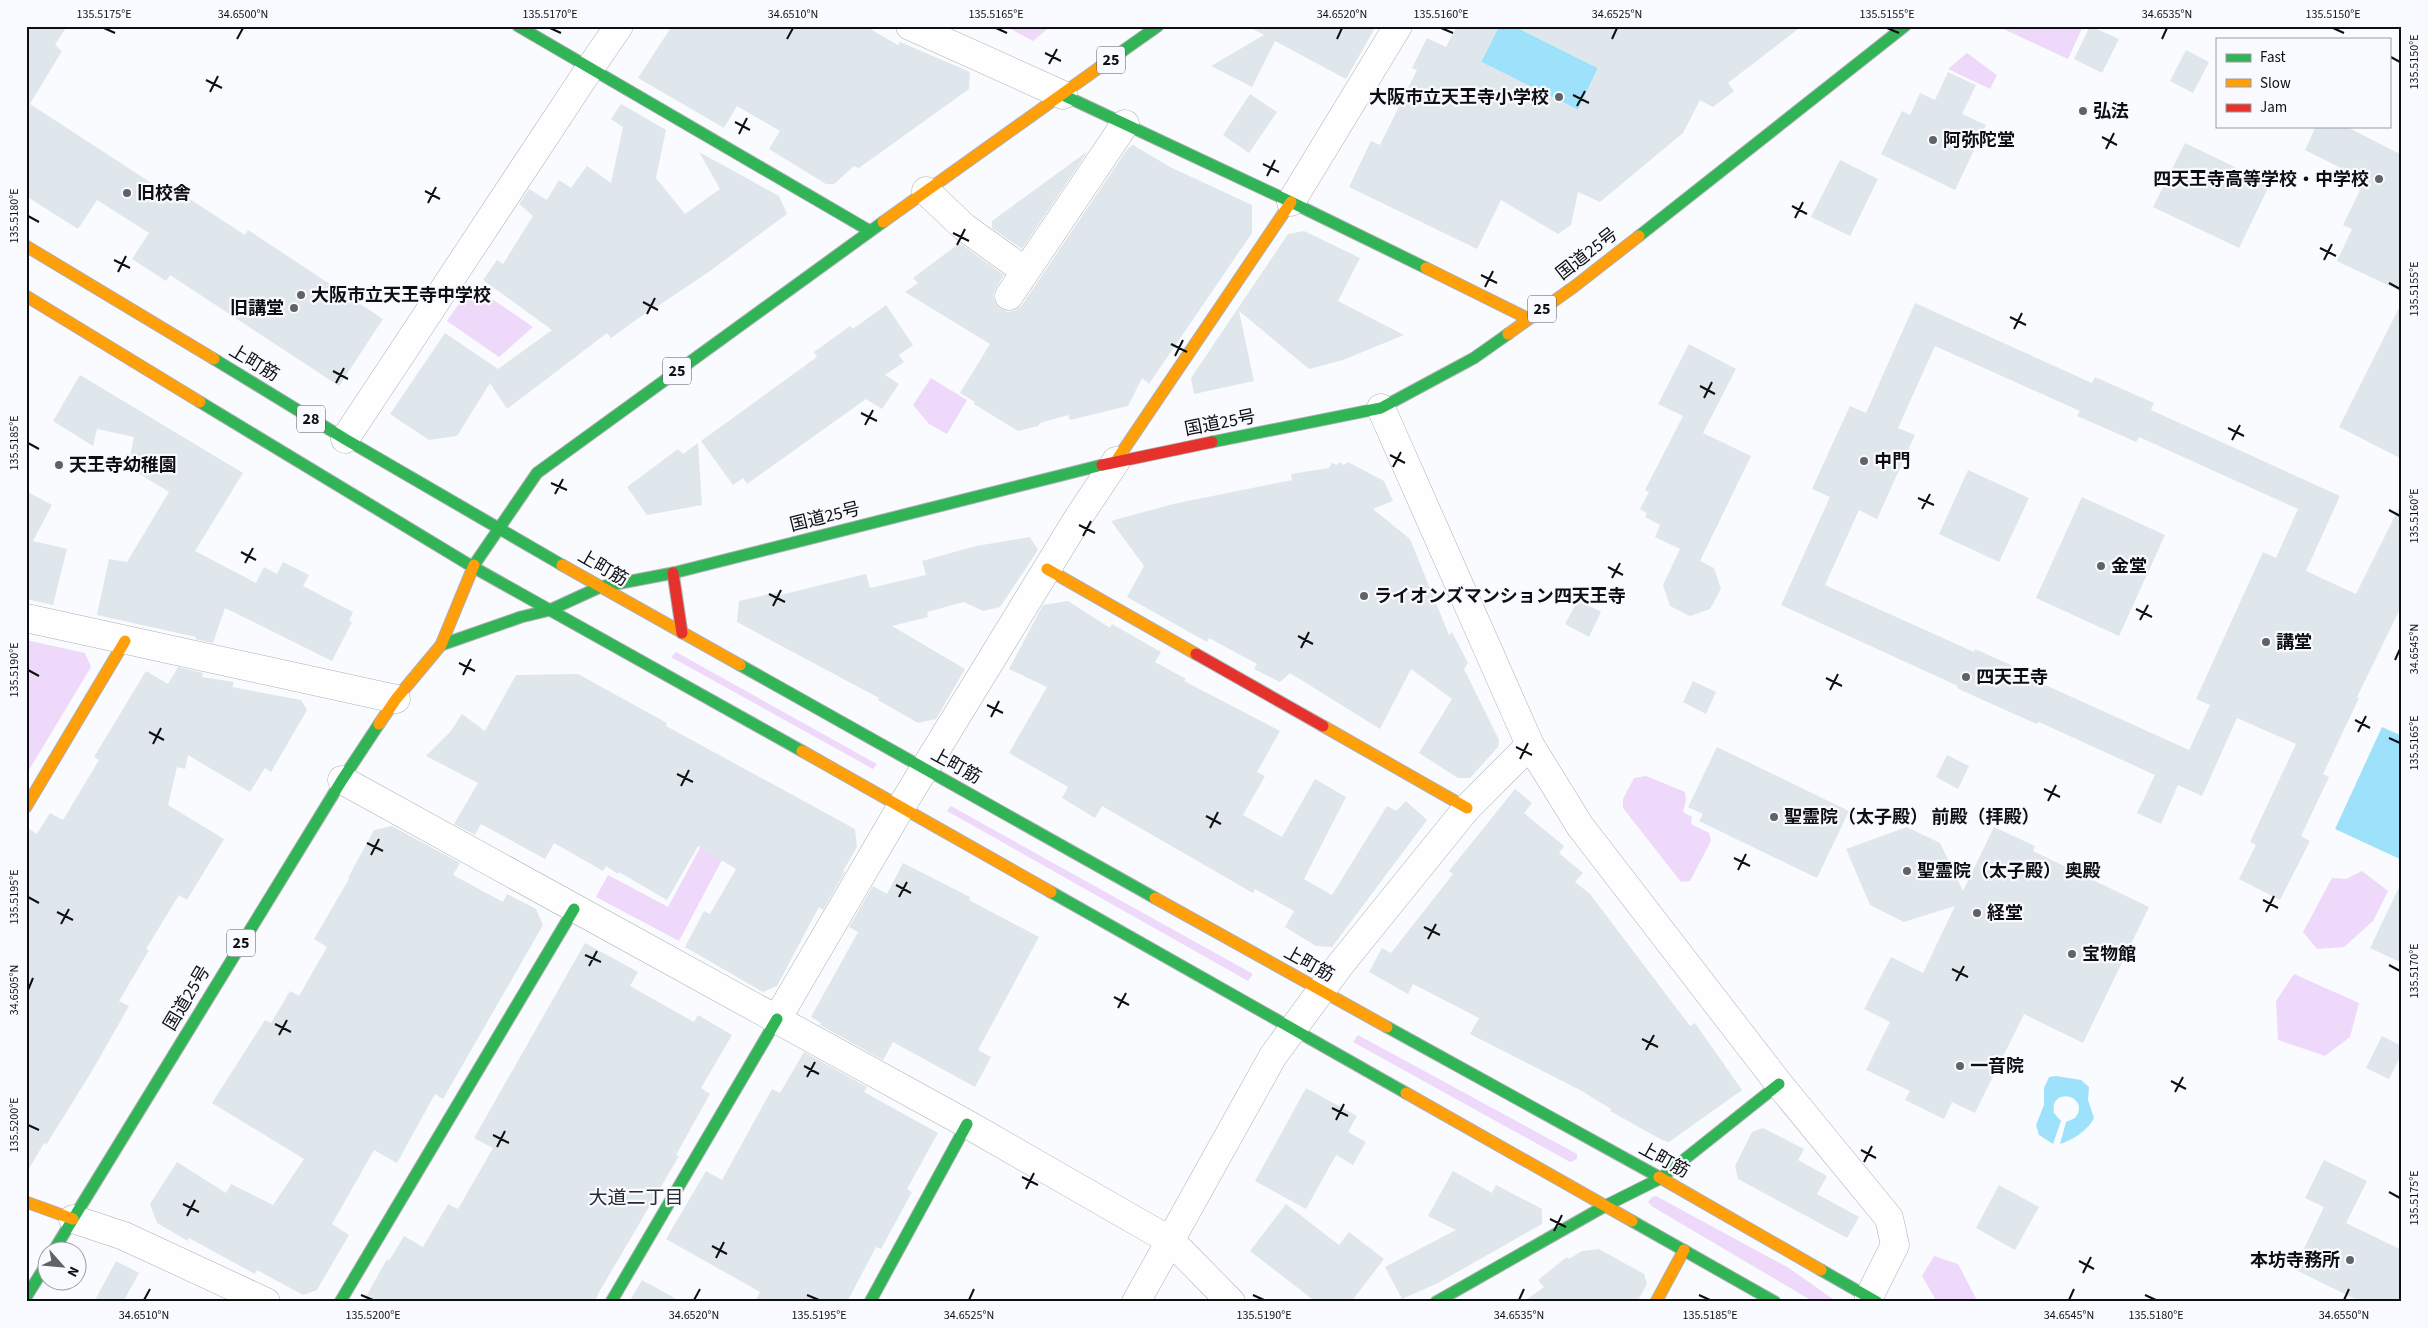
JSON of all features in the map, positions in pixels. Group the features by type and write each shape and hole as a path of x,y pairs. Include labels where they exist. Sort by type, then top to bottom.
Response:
{"main road":[{"path":"518,26 870,231"},
{"name":"国道25号","path":"60,1240 342,780 396,699 441,645 473,567 537,473 870,231 1158,26"},
{"name":"国道25号","path":"441,645 521,617 550,610 600,587 673,573 1116,461 1381,408 1474,358 1575,286 1904,26"},
{"path":"1063,95 1291,202 1528,319"},
{"path":"1116,461 1291,202"},
{"name":"上町筋","path":"26,246 345,439 600,587 1321,991 1661,1178 1873,1300"},
{"name":"28","path":"28,302 473,567 550,610"},
{"path":"1047,569 1467,808"},
{"path":"673,573 682,633"},
{"path":"550,610 1775,1302"},
{"path":"26,808 125,641"},
{"path":"340,1302 574,909"},
{"path":"611,1302 777,1019"},
{"path":"1436,1302 1606,1206 1661,1178 1779,1084"},
{"path":"870,1302 967,1124"},
{"path":"26,1202 73,1219"},
{"path":"1656,1302 1684,1250"},
{"path":"26,1297 38,1278"}],"street":[{"path":"345,439 619,26"},
{"path":"910,26 1063,95"},
{"path":"1291,202 1398,26"},
{"path":"1009,296 1125,124"},
{"path":"926,191 964,227 1025,271"},
{"path":"1381,408 1530,745 1580,826 1779,1084 1890,1218 1895,1245 1873,1300"},
{"path":"777,1019 901,807 1047,569 1116,461"},
{"path":"26,618 396,699"},
{"path":"1136,1302 1273,1056 1321,991 1467,808 1530,745"},
{"path":"342,780 967,1124 1170,1241 1231,1302"},
{"path":"73,1219 124,1236 253,1299"}],"shaded area":[{"path":"1005,26 1051,26 1033,41"},
{"path":"2003,26 2083,26 2068,59 2001,28"},
{"path":"1967,53 1997,75 1990,89 1948,69"},
{"path":"472,285 533,327 499,357 447,321"},
{"path":"931,378 967,400 947,434 929,424 913,405"},
{"path":"26,640 85,653 91,667 26,775"},
{"path":"676,652 877,764 873,769 671,657"},
{"path":"1646,776 1685,792 1686,800 1683,812 1692,817 1691,824 1709,833 1711,841 1690,881 1681,882 1623,808 1623,799 1634,778"},
{"path":"951,806 1253,974 1248,981 947,811"},
{"path":"716,818 738,830 679,941 596,897 608,875 668,907"},
{"path":"2362,871 2388,891 2373,921 2344,947 2317,949 2303,932 2332,878 2346,879"},
{"path":"2294,974 2359,1003 2350,1037 2325,1056 2278,1040 2276,1001"},
{"path":"1358,1035 1577,1154 1577,1159 1570,1162 1353,1042"},
{"path":"1656,1196 1789,1268 1837,1302 1814,1302 1653,1207 1648,1202 1652,1197"},
{"path":"1934,1256 1958,1264 1978,1302 1937,1302 1922,1276"}],"water":[{"path":"1499,26 1514,26 1598,68 1578,110 1481,62"},
{"path":"2382,727 2402,736 2402,860 2335,829"},
{"path":"2056,1076 2081,1080 2089,1087 2088,1100 2094,1118 2080,1134 2060,1144 2066,1122 2075,1118 2079,1110 2075,1099 2063,1096 2054,1104 2054,1113 2061,1121 2053,1144 2039,1135 2036,1125 2044,1105 2044,1088 2049,1077"}],"building":[{"path":"26,26 67,26 55,45 62,51 30,104 173,197 176,190 245,235 248,230 383,319 339,386 170,275 166,281 132,259 149,233 97,200 78,229 26,196"},
{"path":"672,26 865,26 898,45 900,42 970,72 969,89 859,168 854,166 834,184 826,184 769,149 780,131 737,106 724,128 638,78"},
{"path":"1247,26 1376,26 1346,79 1275,41 1252,87 1211,66 1264,35"},
{"path":"1457,26 1499,26 1481,62 1578,110 1598,68 1514,26 1802,26 1728,83 1734,91 1713,107 1700,100 1683,133 1600,202 1578,192 1571,225 1558,234 1501,200 1477,249 1349,187 1371,141 1380,145 1417,70 1412,68 1427,38 1446,47"},
{"path":"2090,26 2119,39 2102,73 2074,59"},
{"path":"2186,50 2209,62 2193,93 2170,81"},
{"name":"阿弥陀堂","path":"1948,72 1976,85 1962,114 1986,125 1955,190 1881,154 1902,111 1910,115 1920,93 1935,100"},
{"path":"1250,94 1277,112 1249,153 1223,135"},
{"path":"621,104 666,130 656,178 685,214 720,189 699,152 779,196 787,214 710,271 654,307 611,338 607,333 507,409 490,383 457,436 429,440 390,414 445,333 498,369 552,330 483,280 497,260 503,264 533,216 519,204 529,189 547,200 559,180 571,188 587,166 611,183 623,127 611,119"},
{"path":"2315,128 2349,128 2402,155 2402,292 2337,261 2352,229 2343,225 2365,180 2305,150"},
{"path":"2185,143 2270,184 2239,248 2153,207"},
{"path":"1133,145 1170,167 1252,205 1252,233 1149,384 1142,378 1128,406 1070,420 1068,415 1018,431 974,404 975,402 960,393 990,344 905,292 918,283 913,278 961,244 1004,275 993,295 995,302 1001,309 1008,312 1016,310 1022,305 1128,148"},
{"path":"1088,151 1022,249 992,228 992,221"},
{"path":"1840,160 1878,179 1850,236 1811,217"},
{"path":"1304,231 1360,258 1338,301 1404,335 1343,360 1309,369 1239,311 1254,381 1194,394 1191,378 1288,234"},
{"path":"2402,302 2402,459 2339,427"},
{"path":"1915,303 2092,383 2095,377 2154,403 2151,410 2340,496 2306,571 2356,594 2402,502 2402,605 2357,697 2359,698 2323,774 2329,777 2301,836 2310,841 2280,900 2239,879 2256,845 2250,842 2296,744 2237,718 2202,796 2178,785 2161,824 2137,813 2155,775 2039,722 2037,724 1985,701 1957,688 1958,686 1781,605 1830,497 1812,489 1850,406 1866,413","holes":["1935,346 2080,411 2077,416 2136,442 2139,437 2298,509 2276,558 2263,552 2196,699 2210,705 2189,750 2030,678 2031,674 1975,649 1974,652 1825,585 1859,510 1877,519 1915,435 1898,428"]},
{"path":"886,305 913,345 899,355 904,362 885,375 899,384 882,409 866,399 747,484 743,478 733,485 701,441 817,357 814,352 850,326 853,329"},
{"path":"1689,344 1736,369 1703,433 1751,456 1700,561 1714,568 1721,589 1710,609 1690,616 1670,606 1663,585 1680,549 1655,537 1660,525 1645,517 1647,513 1640,509 1649,492 1645,490 1683,416 1658,404"},
{"path":"80,375 243,473 195,551 256,583 264,567 277,574 283,562 309,575 303,586 353,612 349,621 352,622 332,661 225,608 213,643 195,639 196,637 97,615 109,559 127,562 169,492 128,467 134,437 97,429 93,446 53,421"},
{"path":"698,443 702,505 647,515 627,487 678,449 683,454"},
{"path":"1339,462 1344,465 1348,462 1384,481 1393,501 1373,509 1410,539 1449,635 1452,632 1468,663 1464,669 1499,740 1498,747 1470,778 1458,778 1419,753 1452,699 1411,669 1380,729 1290,673 1280,682 1254,669 1257,664 1209,638 1207,642 1127,597 1144,566 1111,521 1173,504 1292,480 1291,474 1329,468 1332,463 1337,465"},
{"path":"1968,470 2029,498 1999,562 1939,534"},
{"path":"26,491 52,505 33,541 67,549 53,605 26,599"},
{"name":"金堂","path":"2082,497 2165,535 2119,636 2036,598"},
{"path":"1030,537 1038,550 1000,607 983,611 964,602 927,612 928,617 892,626 965,669 936,719 918,723 878,700 879,698 737,622 739,601 779,592 780,595 866,574 870,588 926,575 922,561 976,546"},
{"path":"1578,600 1601,612 1589,637 1565,624"},
{"path":"1068,601 1110,628 1112,624 1161,652 1155,662 1186,679 1184,681 1280,731 1257,772 1265,776 1243,815 1282,837 1315,779 1346,797 1304,879 1332,895 1387,806 1396,811 1406,801 1427,820 1332,947 1316,946 1285,927 1294,911 1255,889 1253,893 1102,806 1095,818 1062,798 1068,787 1009,753 1047,687 1009,669 1043,605"},
{"path":"178,667 203,673 202,677 234,682 232,687 301,700 307,710 271,772 265,768 250,792 188,755 185,769 177,767 168,805 224,839 187,900 179,895 146,949 149,950 119,1001 129,1006 92,1071 46,1145 44,1143 26,1174 26,827 37,834 50,813 63,820 99,760 94,757 146,671 168,684"},
{"path":"578,674 667,723 666,726 855,829 857,847 843,871 845,872 823,910 819,907 777,986 763,992 685,947 704,911 710,914 736,869 698,846 667,900 619,872 618,874 606,866 603,871 554,843 545,859 481,824 475,835 454,824 478,783 426,756 451,731 462,714 485,731 516,675"},
{"path":"1693,681 1716,692 1706,714 1683,702"},
{"name":"聖霊院（太子殿） 前殿（拝殿）","path":"1717,747 1849,811 1817,878 1699,821 1703,814 1688,807"},
{"path":"1947,755 1969,766 1958,789 1936,777"},
{"path":"1515,789 1532,803 1524,813 1564,846 1559,853 1583,873 1575,882 1590,894 1690,1026 1695,1023 1742,1090 1669,1142 1610,1111 1611,1109 1580,1090 1470,1034 1479,1018 1413,984 1408,994 1369,972 1382,948 1391,953 1453,874 1449,871"},
{"path":"392,826 460,863 453,875 503,902 507,894 536,909 543,925 443,1099 435,1094 397,1163 374,1150 332,1224 349,1235 317,1290 303,1295 257,1270 255,1274 189,1238 188,1241 157,1223 150,1204 177,1162 226,1193 231,1184 273,1205 304,1159 212,1103 265,1020 271,1023 290,991 299,996 327,947 314,939 349,879 374,830"},
{"path":"1907,827 1940,843 1963,891 1994,827 2035,846 2033,851 2149,907 2083,1043 2024,1014 1975,1113 1952,1102 1944,1119 1905,1100 1910,1091 1866,1070 1890,1022 1864,1009 1891,957 1923,973 1955,906 1904,922 1870,905 1846,849"},
{"path":"903,863 970,897 969,900 1039,937 978,1050 991,1057 975,1087 893,1042 883,1060 820,1025 821,1023 811,1017 858,932 849,927 873,886 887,894"},
{"path":"2402,881 2402,963 2370,948"},
{"path":"585,943 638,972 630,986 694,1022 698,1015 732,1035 701,1088 710,1094 676,1155 679,1156 595,1302 363,1302 387,1259 389,1261 404,1236 423,1247 448,1204 458,1209 493,1148 474,1138"},
{"path":"2382,1036 2402,1046 2402,1053 2389,1079 2366,1068"},
{"path":"804,1052 867,1087 864,1092 938,1133 907,1189 912,1192 881,1249 876,1247 847,1302 755,1302 760,1292 666,1239 706,1171 722,1180 772,1089 780,1093"},
{"path":"1306,1088 1357,1116 1348,1132 1366,1142 1353,1165 1336,1155 1306,1209 1255,1181"},
{"path":"1763,1128 1804,1149 1798,1160 1827,1176 1817,1194 1859,1217 1847,1238 1738,1179 1735,1166 1752,1132"},
{"name":"本坊寺務所","path":"2324,1160 2367,1181 2346,1223 2402,1250 2402,1302 2361,1302 2294,1269 2324,1207 2305,1198"},
{"path":"1453,1171 1492,1193 1496,1185 1542,1209 1542,1224 1438,1283 1402,1299 1385,1267 1456,1230 1428,1216"},
{"path":"1999,1185 2039,1207 2015,1250 1976,1228"},
{"path":"1286,1204 1339,1245 1349,1232 1384,1259 1351,1302 1316,1302 1250,1251"},
{"path":"1599,1249 1644,1274 1647,1284 1637,1302 1523,1302 1544,1287 1538,1280 1567,1257 1569,1259 1582,1251"},
{"path":"116,1261 139,1273 123,1302 94,1302"},
{"path":"642,1280 682,1302 629,1302"}],"traffic: fast":[{"path":"518,26 870,231"},
{"path":"1100,67 1158,26"},
{"path":"1639,236 1905,26"},
{"path":"1063,95 1426,268"},
{"path":"474,565 537,473 883,222"},
{"path":"1212,442 1381,408 1474,358 1508,334"},
{"path":"214,359 345,439 562,565"},
{"path":"200,402 473,567 802,751"},
{"path":"441,645 521,617 550,610 600,587 673,573 1102,465"},
{"path":"740,665 1155,898"},
{"path":"60,1240 342,780 379,724"},
{"path":"1051,892 1406,1093"},
{"path":"340,1302 574,909"},
{"path":"611,1302 777,1019"},
{"path":"1387,1027 1659,1177"},
{"path":"1436,1302 1605,1206 1661,1178 1779,1084"},
{"path":"870,1302 967,1124"},
{"path":"1632,1221 1775,1302"},
{"path":"1821,1270 1877,1302"},
{"path":"26,1297 38,1278"}],"traffic: slow":[{"path":"883,222 1100,67"},
{"path":"1116,461 1291,202"},
{"path":"1508,334 1575,286 1639,236"},
{"path":"26,246 214,359"},
{"path":"1426,268 1529,319"},
{"path":"26,296 200,402"},
{"path":"379,724 396,699 441,645 474,565"},
{"path":"562,565 740,665"},
{"path":"1047,569 1196,654"},
{"path":"26,807 125,641"},
{"path":"1323,726 1467,808"},
{"path":"802,751 1051,892"},
{"path":"1155,898 1387,1027"},
{"path":"1406,1093 1632,1221"},
{"path":"1659,1177 1821,1270"},
{"path":"26,1202 73,1219"},
{"path":"1656,1302 1684,1250"}],"traffic: jam":[{"path":"1102,465 1212,442"},
{"path":"673,573 682,633"},
{"path":"1196,654 1323,726"}],"place":[{"name":"大阪市立天王寺小学校","path":"1559,97"},
{"name":"弘法","path":"2083,111"},
{"name":"阿弥陀堂","path":"1933,140"},
{"name":"四天王寺高等学校・中学校","path":"2379,179"},
{"name":"旧校舎","path":"127,193"},
{"name":"大阪市立天王寺中学校","path":"301,295"},
{"name":"旧講堂","path":"294,308"},
{"name":"中門","path":"1864,461"},
{"name":"天王寺幼稚園","path":"59,465"},
{"name":"金堂","path":"2101,566"},
{"name":"ライオンズマンション四天王寺","path":"1364,596"},
{"name":"講堂","path":"2266,642"},
{"name":"四天王寺","path":"1966,677"},
{"name":"聖霊院（太子殿） 前殿（拝殿）","path":"1774,817"},
{"name":"聖霊院（太子殿） 奥殿","path":"1907,871"},
{"name":"経堂","path":"1977,913"},
{"name":"宝物館","path":"2072,954"},
{"name":"一音院","path":"1960,1066"},
{"name":"本坊寺務所","path":"2350,1260"}],"district":[{"name":"大道二丁目","path":"636,1198"}]}
